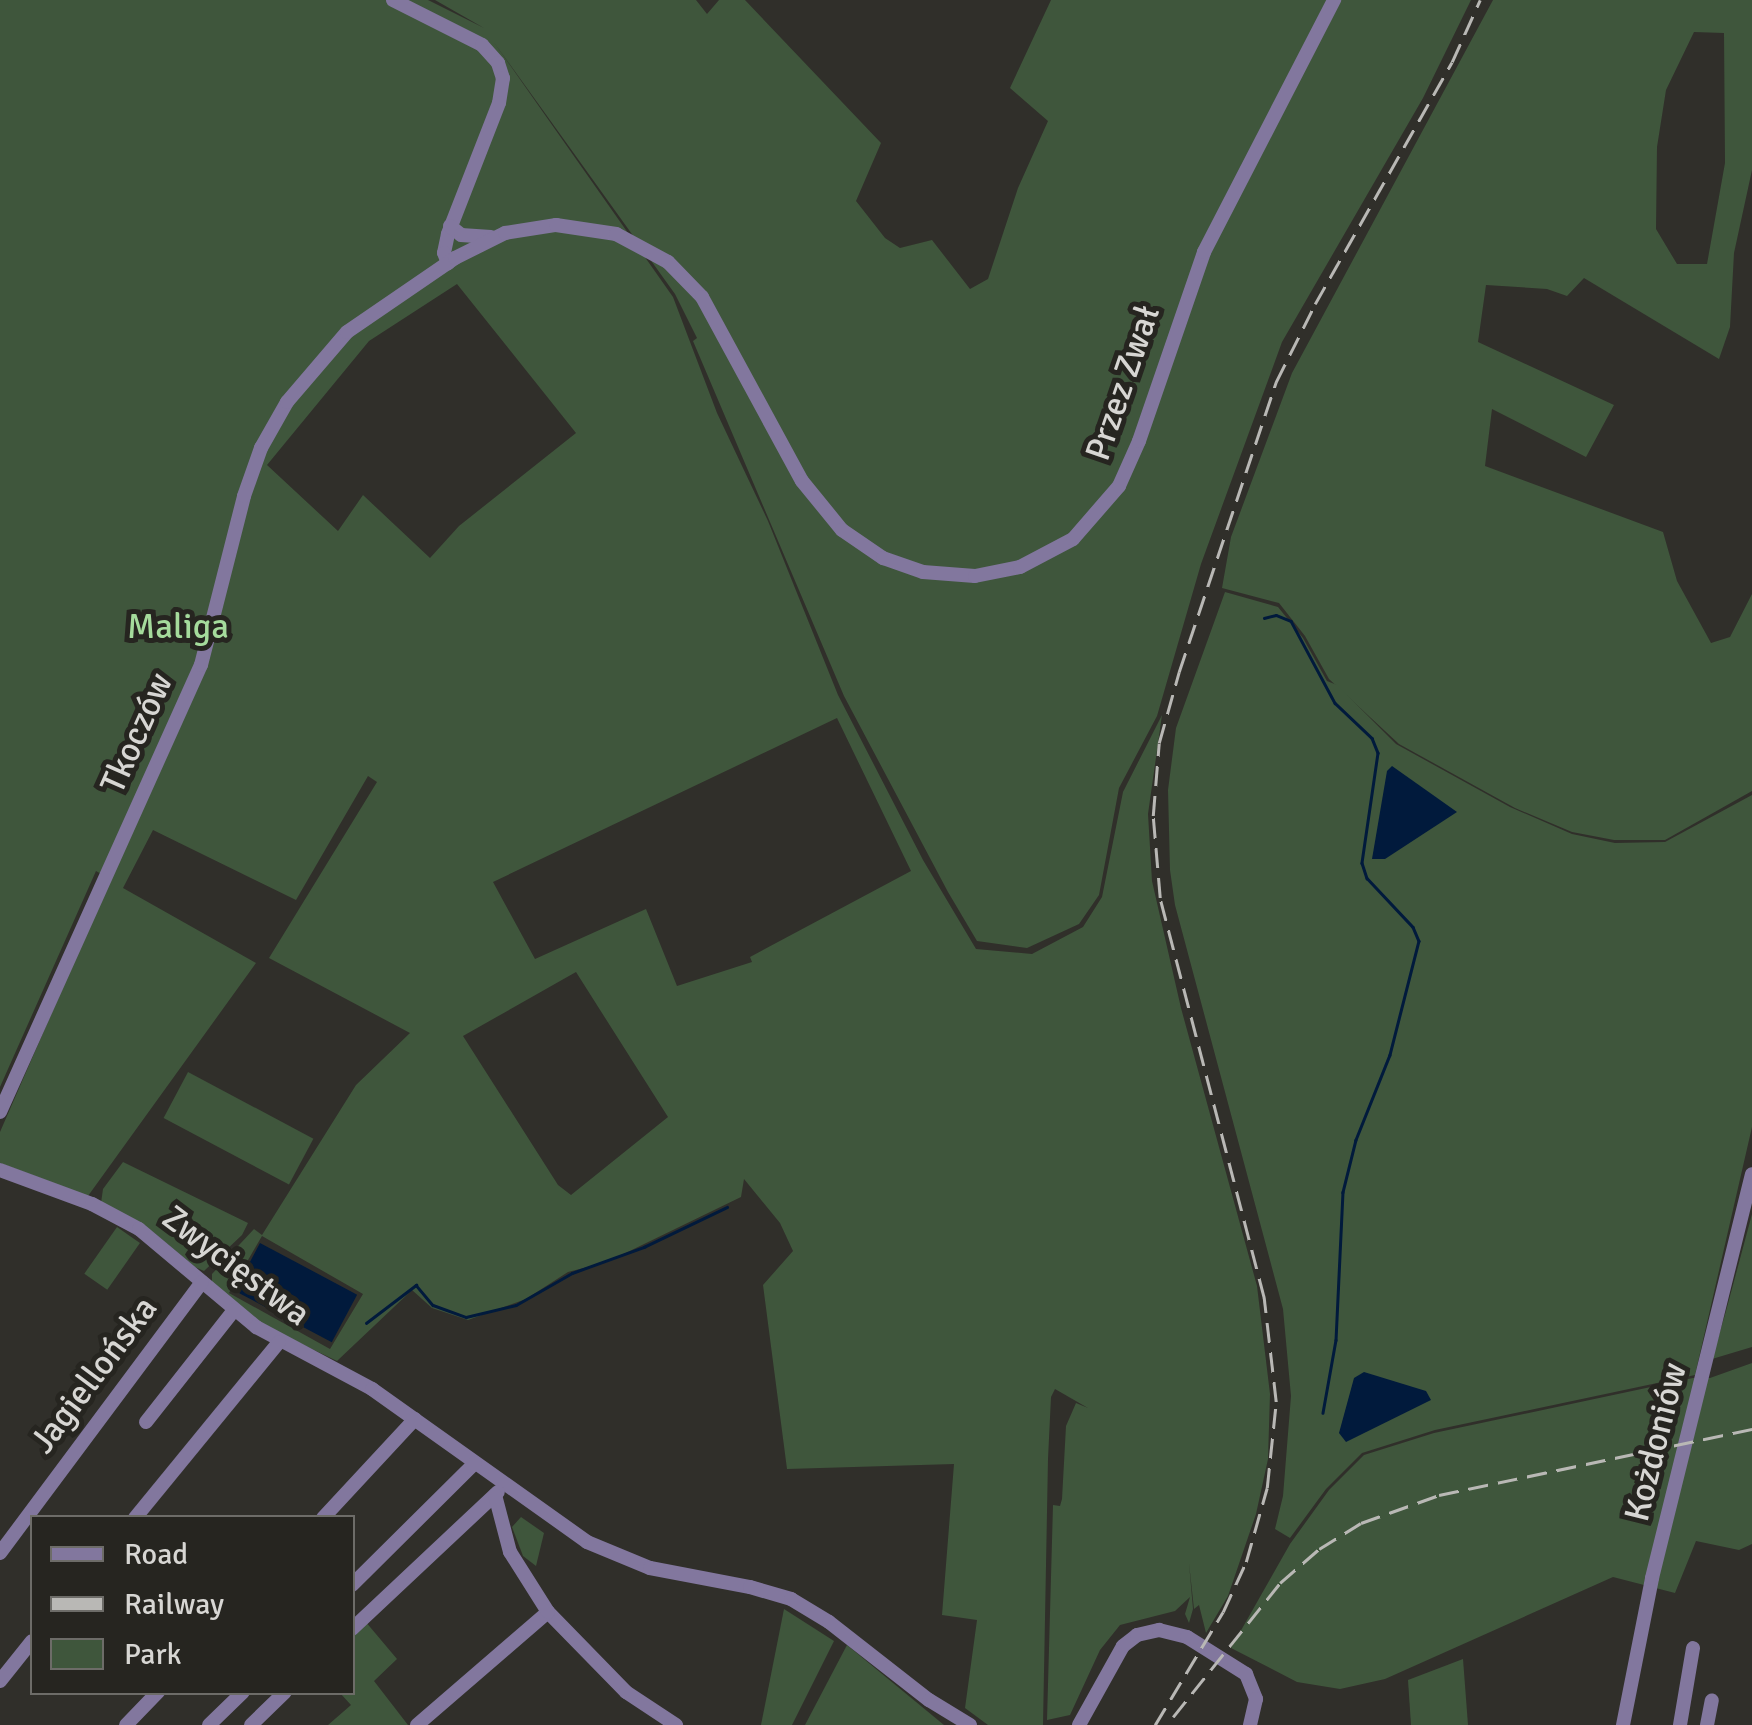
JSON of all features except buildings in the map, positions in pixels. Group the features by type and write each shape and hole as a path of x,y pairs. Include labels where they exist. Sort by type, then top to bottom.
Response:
{"street":[{"path":"393,0 482,45 501,70 500,103 450,226 444,253 448,263"},
{"name":"Przez Zwał","path":"448,263 500,235 537,226 582,226 616,234 660,256 685,276 710,308 802,480 842,530 874,553 913,570 962,576 1009,570 1073,539 1119,486 1139,441 1204,252 1334,0"},
{"path":"450,226 462,235 500,235"},
{"name":"Tkoczów","path":"0,1112 201,664 244,496 268,434 295,390 346,332 448,263"},
{"name":"Zwycięstwa","path":"0,1170 126,1222 172,1254 234,1310 279,1342 372,1389 476,1463 500,1489 571,1532 622,1558 686,1577 762,1589 804,1606 928,1700 970,1725"},
{"name":"Kożdoniów","path":"1623,1725 1652,1578 1752,1174"},
{"name":"Jagiellońska","path":"0,1553 202,1282"},
{"path":"146,1422 234,1310"},
{"path":"136,1515 279,1342"},
{"path":"326,1515 415,1419"},
{"path":"355,1582 476,1463"},
{"path":"500,1489 510,1552 548,1612 626,1692 676,1725"},
{"path":"355,1626 500,1489"},
{"path":"417,1725 548,1612"},
{"path":"1079,1725 1123,1646 1137,1635 1154,1630 1187,1637 1239,1667 1256,1694 1250,1725"},
{"path":"0,1680 30,1643"},
{"path":"1680,1725 1693,1648"},
{"path":"126,1725 155,1695"},
{"path":"209,1725 239,1695"},
{"path":"251,1725 282,1695"},
{"path":"1707,1725 1712,1700"}],"green space":[{"name":"Maliga","path":"0,0 428,0 484,28 435,0 696,0 707,14 719,0 745,0 881,143 856,201 885,238 900,248 932,240 970,289 988,279 1018,188 1048,121 1010,88 1051,0 1471,0 1423,98 1282,342 1201,564 1157,716 1119,788 1099,895 1079,924 1027,948 977,941 948,892 844,696 693,341 697,338 675,294 493,41 673,297 717,413 768,521 838,695 923,860 976,949 1032,954 1083,927 1102,897 1123,792 1162,715 1148,814 1152,881 1181,1008 1257,1286 1270,1394 1268,1459 1256,1514 1228,1596 1206,1633 1199,1605 1194,1609 1189,1563 1193,1609 1189,1623 1185,1614 1190,1597 1175,1611 1120,1625 1100,1650 1070,1715 1047,1720 1053,1505 1060,1506 1062,1499 1066,1426 1076,1403 1088,1408 1055,1389 1051,1397 1048,1459 1043,1725 988,1725 965,1708 977,1620 942,1615 954,1464 787,1469 763,1285 793,1251 780,1223 744,1179 741,1197 607,1262 568,1272 526,1299 468,1320 432,1308 412,1290 337,1361 266,1327 212,1282 212,1274 254,1229 262,1235 356,1085 410,1033 269,958 377,782 368,776 296,900 153,830 123,888 256,963 88,1196 0,1163 0,1132 110,879 96,871 0,1087","holes":["457,284 576,433 459,526 430,558 363,495 338,531 267,465 369,341","837,718 911,871 750,957 752,962 677,986 646,909 535,959 493,882","576,972 668,1117 571,1195 558,1185 463,1036","262,1236 363,1294 330,1349 229,1293"]},
{"path":"1493,0 1752,0 1752,170 1734,253 1730,327 1719,359 1584,278 1567,296 1547,289 1486,285 1478,342 1614,405 1586,457 1492,409 1485,466 1663,532 1677,581 1711,643 1730,637 1752,594 1752,791 1665,840 1614,840 1572,832 1515,808 1399,744 1329,679 1305,636 1279,603 1222,588 1231,537 1292,373","holes":["1694,32 1724,33 1725,163 1707,264 1677,264 1656,229 1657,147 1666,90"]},
{"path":"1225,592 1278,607 1303,638 1327,681 1337,685 1396,744 1510,807 1572,834 1615,843 1665,842 1752,795 1752,1127 1695,1375 1435,1430 1362,1453 1326,1489 1290,1538 1275,1529 1283,1496 1291,1396 1283,1309 1175,905 1170,870 1168,790 1176,728"},
{"path":"188,1072 313,1139 289,1185 164,1118"},
{"path":"123,1162 248,1223 242,1235 204,1271 195,1267 153,1232 101,1203 103,1189"},
{"path":"1752,1214 1752,1347 1712,1359 1726,1311"},
{"path":"117,1227 140,1243 107,1290 84,1274"},
{"path":"1752,1363 1752,1544 1739,1550 1696,1541 1675,1593 1613,1577 1385,1679 1340,1689 1297,1682 1231,1648 1290,1544 1329,1490 1364,1455 1434,1433 1693,1378 1710,1378"},
{"path":"521,1517 544,1533 536,1566 523,1556 512,1527"},
{"path":"784,1609 834,1641 792,1725 761,1725"},
{"path":"365,1621 397,1659 374,1681 408,1725 328,1725 351,1705 342,1695 355,1695 355,1631"},
{"path":"847,1645 944,1725 805,1725"},
{"path":"1463,1659 1468,1725 1411,1725 1408,1680"}],"water":[{"path":"1392,766 1457,812 1385,859 1372,859 1387,771"},
{"path":"260,1243 357,1295 332,1342 235,1291"},
{"path":"1364,1372 1426,1391 1431,1400 1346,1442 1339,1433 1354,1378"}],"waterway":[{"path":"1264,618 1276,615 1291,621 1335,703 1372,738 1378,753 1362,863 1367,878 1413,927 1419,941 1390,1055 1356,1140 1343,1192 1336,1340 1323,1413"},
{"path":"366,1323 416,1285 433,1305 466,1317 516,1305 572,1273 644,1247 727,1207"}],"railway":[{"path":"1155,1725 1223,1612 1246,1562 1267,1488 1276,1402 1264,1298 1160,898 1153,816 1159,743 1276,382 1315,304 1452,62 1480,0"},
{"path":"1173,1717 1280,1583 1319,1549 1361,1523 1439,1495 1752,1429"}]}
